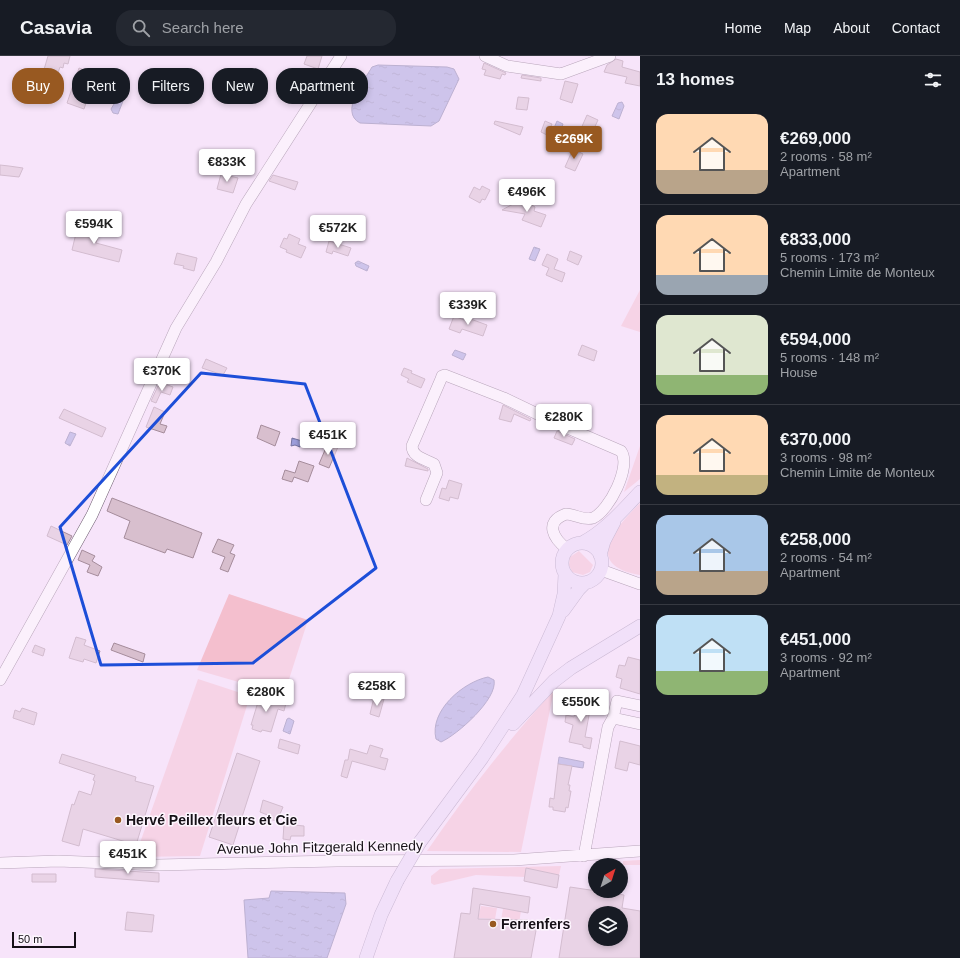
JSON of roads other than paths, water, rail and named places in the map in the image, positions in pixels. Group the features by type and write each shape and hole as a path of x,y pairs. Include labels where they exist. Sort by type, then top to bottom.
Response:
{"main road":[{"path":"559,616 565,574 562,562 567,549 575,544 582,543 591,538 618,516 640,492"},
{"path":"600,555 604,541 618,516"},
{"path":"482,758 523,695 559,616 579,589 585,583 593,580 601,570 602,564 600,555 594,547 582,543"},
{"path":"565,574 574,582 585,583"},
{"path":"366,958 381,915 397,881 435,819 482,758 538,696 554,681 571,668 640,626"}],"street":[{"path":"0,680 87,526 176,328 216,262 246,204 341,56"},
{"path":"485,56 507,66 561,74 610,56"},
{"path":"426,500 437,474 434,464 416,456 412,451 412,446 442,376 446,375 504,398 556,423 622,451 625,460 620,479 609,502 599,514 586,519 566,514 555,520 553,534 556,539 567,549"},
{"path":"601,570 640,584"},
{"path":"584,856 608,728 613,718 617,701 640,706"},
{"path":"613,718 640,724"},
{"name":"Avenue John Fitzgerald Kennedy","path":"0,863 58,861 158,865 338,861 514,860 640,851"}],"water":[{"path":"378,65 447,67 454,69 459,79 439,121 431,126 360,123 354,118 352,104 368,104 368,73 372,67"},
{"path":"622,102 624,106 619,119 612,116 618,103"},
{"path":"114,104 122,104 118,114 113,113 111,109"},
{"path":"557,121 563,124 558,138 551,135"},
{"path":"534,247 540,249 535,261 529,259"},
{"path":"358,261 369,266 367,271 356,266 355,263"},
{"path":"455,350 466,354 463,360 452,355"},
{"path":"70,432 76,434 70,446 65,443"},
{"path":"292,438 302,441 300,447 295,445 291,446"},
{"path":"488,677 494,680 494,688 490,697 475,716 448,738 441,742 436,739 435,729 438,718 450,699 468,685"},
{"path":"289,718 294,721 290,734 283,731 287,719"},
{"path":"559,757 584,762 583,768 558,764"},
{"path":"271,891 345,893 346,904 327,958 248,958 244,900 269,898"}],"place":[{"name":"Hervé Peillex fleurs et Cie","path":"118,820"},
{"name":"Ferrenfers","path":"493,924"}]}
